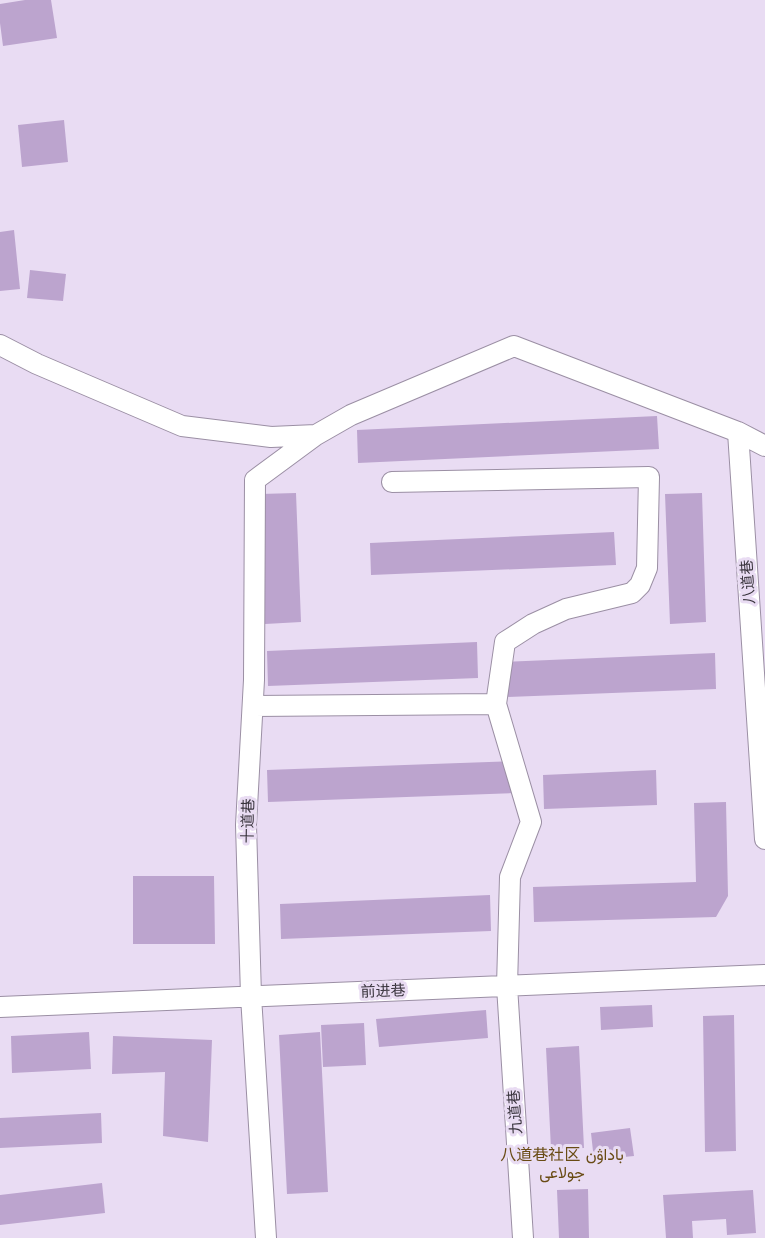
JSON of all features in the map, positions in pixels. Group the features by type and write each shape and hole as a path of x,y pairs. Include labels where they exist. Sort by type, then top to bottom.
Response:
{"street":[{"path":"0,345 182,426 271,437 316,435 351,415 514,346 738,432 765,446"},
{"name":"八道巷","path":"738,432 765,839"},
{"name":"十道巷","path":"266,1238 251,996 246,825 253,706 255,480 316,435"},
{"path":"253,706 496,704 505,642 533,624 566,609 632,592 640,585 647,568 649,477 392,482"},
{"name":"九道巷","path":"496,704 531,822 510,878 507,986 523,1238"},
{"name":"前进巷","path":"0,1007 765,975"}],"building":[{"path":"25,0 51,0 57,38 3,46 0,4"},
{"path":"64,120 68,162 22,167 18,125"},
{"path":"14,230 20,289 0,291 0,232"},
{"path":"30,270 66,274 63,301 27,298"},
{"path":"657,416 659,449 358,463 357,430"},
{"path":"296,493 301,622 265,624 260,494"},
{"path":"702,493 706,622 670,624 665,494"},
{"path":"614,532 616,565 371,575 370,543"},
{"path":"477,642 478,678 268,686 267,651"},
{"path":"715,653 716,689 506,697 504,662"},
{"path":"515,761 516,793 268,802 267,770"},
{"path":"656,770 657,805 544,809 543,775"},
{"path":"726,802 728,896 716,917 534,922 533,887 696,882 694,803"},
{"path":"133,876 214,876 215,944 133,944"},
{"path":"490,895 491,931 281,939 280,904"},
{"path":"652,1005 653,1027 601,1030 600,1007"},
{"path":"486,1010 488,1038 379,1047 376,1019"},
{"path":"734,1015 736,1151 705,1152 703,1016"},
{"path":"364,1023 366,1065 323,1067 321,1025"},
{"path":"89,1032 91,1069 12,1073 11,1036"},
{"path":"320,1032 328,1192 287,1194 279,1035"},
{"path":"113,1036 212,1040 208,1142 163,1136 165,1072 112,1074"},
{"path":"579,1046 584,1148 551,1149 546,1048"},
{"path":"101,1113 102,1143 0,1148 0,1118"},
{"path":"630,1128 634,1156 594,1160 591,1133"},
{"path":"102,1183 105,1213 0,1225 0,1195"},
{"path":"588,1189 589,1238 559,1238 557,1190"},
{"path":"753,1190 756,1233 727,1235 726,1219 692,1221 693,1238 666,1238 663,1195"}],"district":[{"name":"八道巷社区 باداۋن جولاعى","path":"562,1163"}]}
